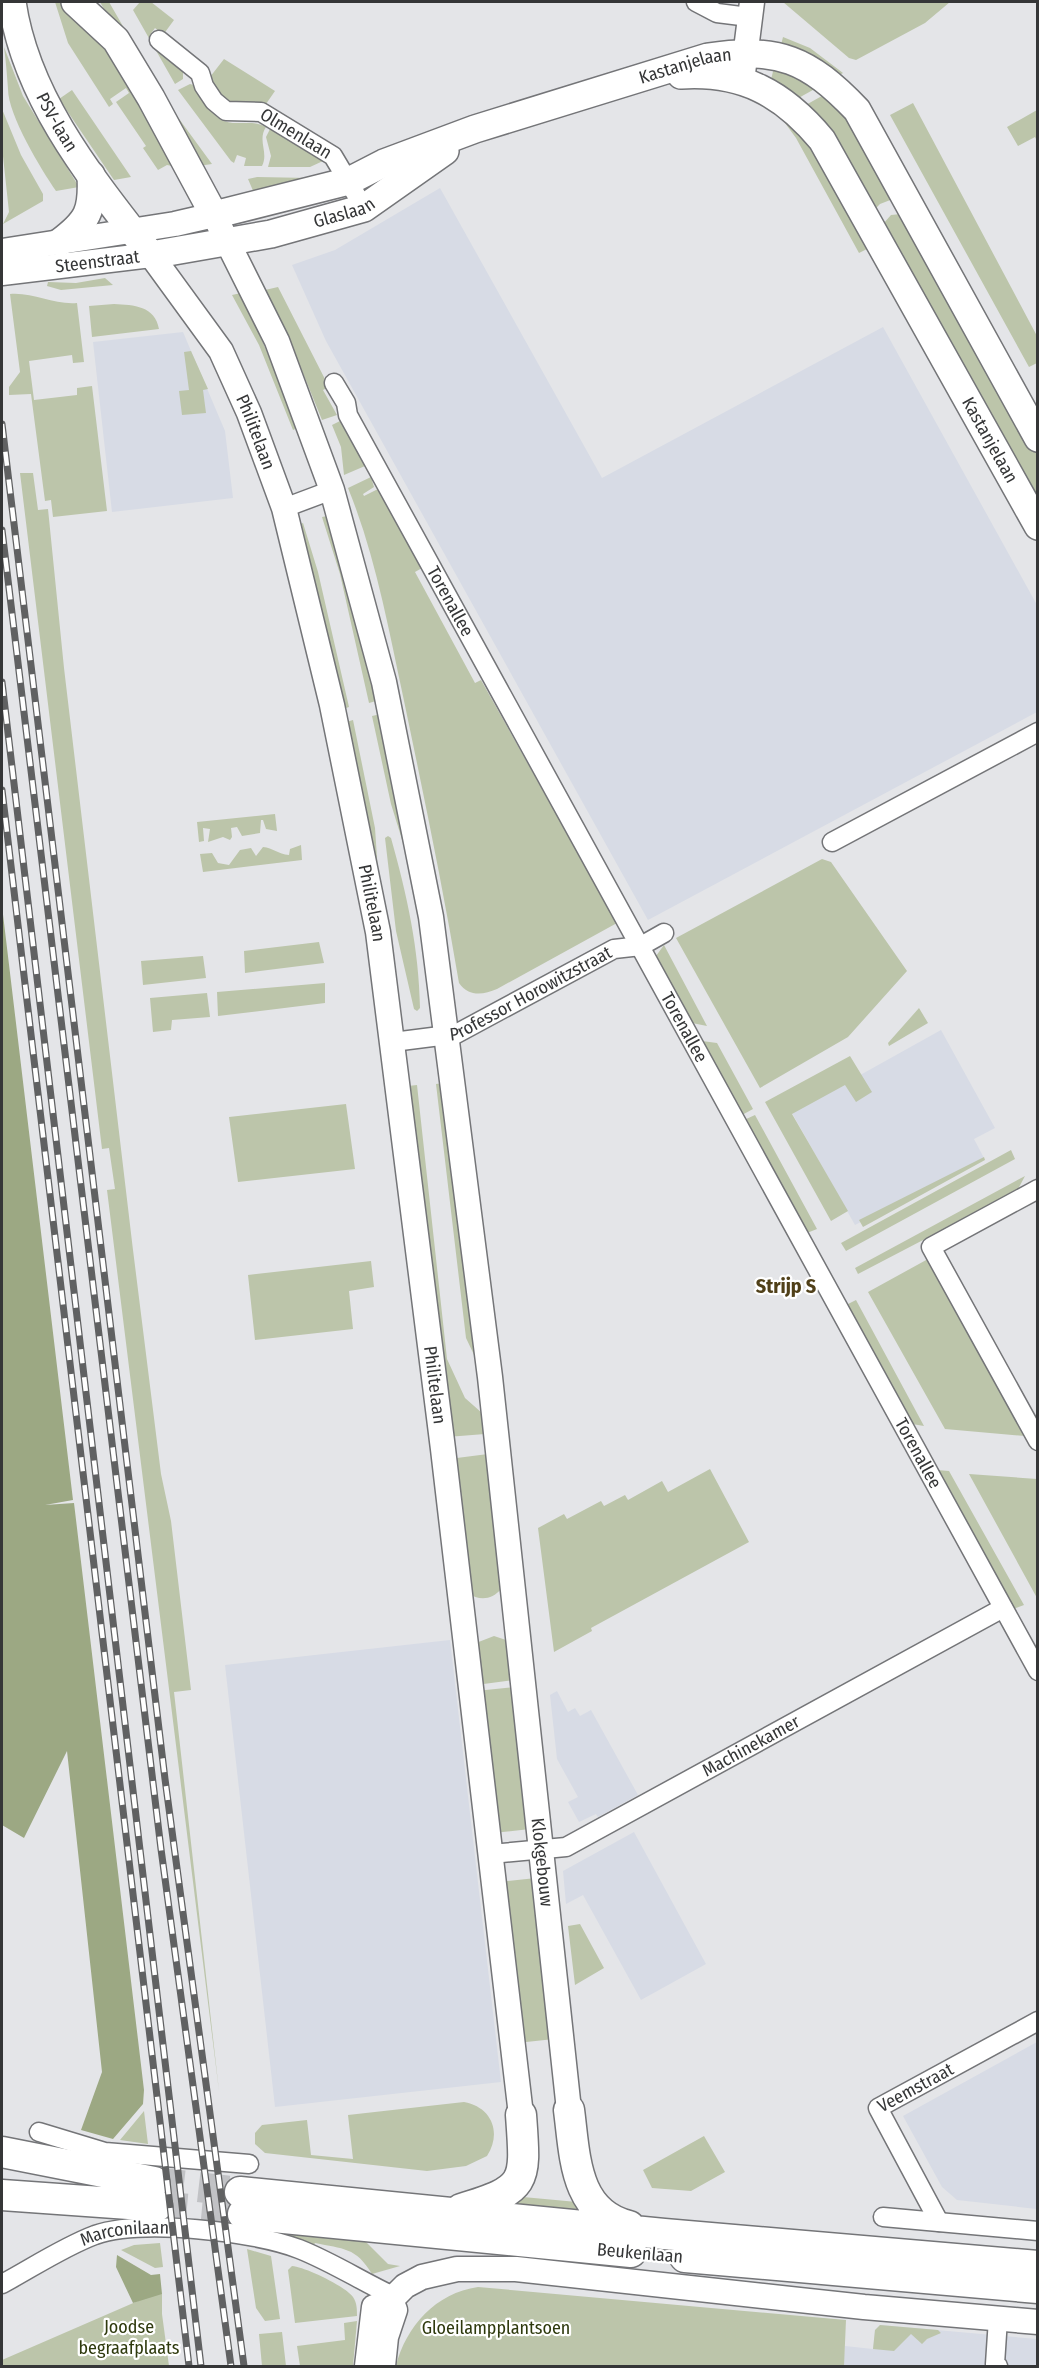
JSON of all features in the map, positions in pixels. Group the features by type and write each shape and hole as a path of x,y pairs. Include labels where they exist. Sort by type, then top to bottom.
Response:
{"main road":[{"name":"PSV-laan","path":"12,2 16,30 31,75 50,112 91,176 131,229"},
{"path":"75,2 116,40 151,98 214,215"},
{"name":"Kastanjelaan","path":"650,77 708,57 746,52 787,58 803,65 833,85 857,110 1038,438"},
{"name":"Kastanjelaan","path":"650,77 711,73 742,81 777,97 792,108 822,140 1038,526"},
{"name":"Glaslaan","path":"214,215 349,182 384,163 475,129 650,77"},
{"name":"Glaslaan","path":"192,249 271,234 364,208 475,129"},
{"path":"60,242 80,227 87,216 92,201 91,176"},
{"name":"Philitelaan","path":"131,229 153,249"},
{"name":"Steenstraat","path":"153,249 192,249"},
{"path":"568,2110 579,2180 586,2194 597,2208 623,2224 664,2234"},
{"path":"449,2212 495,2199 509,2192 518,2179 524,2162 521,2115"},
{"name":"Marconilaan","path":"2,2152 57,2152 155,2194 2,2195"},
{"name":"Beukenlaan","path":"251,2200 449,2212 664,2234 1038,2266"},
{"name":"Beukenlaan","path":"251,2200 1038,2288"}],"street":[{"path":"95,2 116,40"},
{"path":"696,2 717,13 751,9 742,81"},
{"name":"Olmenlaan","path":"159,40 201,73 204,86 214,101 226,111 261,112 333,156 364,208"},
{"path":"214,215 277,341 332,490 384,682 431,917 447,1037"},
{"path":"192,249 208,228 214,215"},
{"name":"Glaslaan","path":"131,229 175,224 214,215"},
{"path":"153,249 162,233 175,224"},
{"name":"Steenstraat","path":"2,251 131,229"},
{"name":"Steenstraat","path":"2,273 153,249"},
{"name":"Philitelaan","path":"153,249 220,351 249,413 284,508 332,705 378,932 491,1854"},
{"name":"Torenallee","path":"334,382 346,403 348,415 1038,1671"},
{"path":"284,508 332,490"},
{"path":"832,842 1038,732"},
{"name":"Professor Horowitzstraat","path":"393,1042 447,1037 466,1030 614,950 641,945 664,933"},
{"name":"Klokgebouw","path":"447,1037 490,1377 568,2110"},
{"path":"1038,1189 931,1246 1038,1442"},
{"name":"Machinekamer","path":"491,1854 566,1846 1003,1608"},
{"path":"491,1854 521,2115"},
{"name":"Veemstraat","path":"939,2222 878,2108 1038,2021"},
{"name":"Marconilaan","path":"39,2132 57,2152 105,2152 251,2200"},
{"path":"251,2200 283,2244 328,2262 392,2298 395,2310 386,2337 383,2367"},
{"name":"Marconilaan","path":"2,2284 96,2235 128,2228 202,2231 251,2200"},
{"path":"883,2217 1038,2231"},
{"name":"Beukenlaan","path":"367,2367 374,2307 392,2298 411,2282 457,2269 516,2269 864,2307 1038,2322"},
{"path":"998,2319 995,2364 998,2367"}],"shaded area":[{"path":"440,188 602,478 883,327 1037,605 1037,712 648,920 326,341 292,265 335,250"},
{"path":"183,332 225,431 233,498 112,512 93,342"},
{"path":"941,1030 995,1128 974,1139 984,1158 855,1225 792,1113"},
{"path":"450,1640 501,2082 275,2107 225,1665"},
{"path":"557,1691 568,1712 575,1708 580,1716 591,1710 638,1795 598,1817 596,1814 579,1822 568,1802 578,1797 557,1759 550,1695"},
{"path":"634,1832 706,1964 641,2000 583,1895 566,1904 563,1871"},
{"path":"1037,2042 1037,2209 957,2200 942,2187 903,2116"},
{"path":"880,2325 1037,2339 1037,2366 843,2366 845,2346 873,2349 875,2330"}],"green space":[{"path":"55,2 65,2 92,23 182,168 167,165 158,170 143,148 146,146 116,102 129,93 126,88 110,99 113,104 109,107 68,43"},
{"path":"100,2 109,2 166,101 212,164 198,166 173,129"},
{"path":"140,2 151,2 174,20 163,35 155,28 150,35 161,55 183,72 183,79 175,84 133,10"},
{"path":"783,2 950,2 925,23 856,60 849,58"},
{"path":"783,37 810,48 843,73 836,77 780,49"},
{"path":"4,47 23,96 79,187 56,191 26,142 9,100"},
{"path":"224,59 275,91 266,104 240,106 217,94 210,77"},
{"path":"775,63 820,86 795,100 770,84"},
{"path":"190,84 199,89 212,110 225,122 254,123 266,127 263,137 264,161 262,166 244,166 246,158 237,155 234,163 231,161 178,90"},
{"path":"72,90 131,177 114,180 59,99"},
{"path":"829,92 898,197 880,204 870,214 804,106"},
{"path":"913,103 1037,336 1037,363 1029,367 890,115"},
{"path":"2,109 21,155 43,194 43,201 3,224 9,212 2,147"},
{"path":"1037,110 1037,141 1035,137 1018,146 1007,127"},
{"path":"782,119 796,121 867,249 859,253 796,138"},
{"path":"270,129 323,161 310,167 268,167 271,156 266,137"},
{"path":"257,177 310,178 254,193 248,179"},
{"path":"901,214 1037,448 1037,504 883,224 891,215"},
{"path":"105,278 113,285 61,290 47,286 48,282 76,283"},
{"path":"278,287 329,387 323,390 337,415 322,420 296,356 265,290"},
{"path":"241,293 300,427 293,430 259,345 232,295"},
{"path":"10,294 77,303 84,362 73,363 72,355 29,361 34,400 77,395 77,388 92,386 107,511 53,517 51,500 45,501 31,394 9,395 9,387 20,372"},
{"path":"114,304 136,306 148,311 157,321 159,329 92,337 89,306"},
{"path":"191,351 208,389 203,390 206,413 182,415 179,391 189,390 184,352"},
{"path":"340,421 365,466 344,475 341,447 332,425"},
{"path":"20,473 33,473 38,510 48,509 64,668 133,1250 161,1474 171,1521 191,1690 174,1692 219,2091 107,1190 115,1189 109,1148 102,1149"},
{"path":"371,477 374,487 363,494 364,496 378,489 422,568 415,572 475,683 481,680 617,923 487,993 472,993 459,983 386,617 366,538 348,488"},
{"path":"327,516 356,606 376,701 369,703 340,574 322,517"},
{"path":"303,523 318,572 349,707 340,710 295,526"},
{"path":"381,714 408,859 391,804 372,716"},
{"path":"353,720 375,828 380,902 343,723"},
{"path":"275,814 277,831 266,829 261,820 260,833 242,836 237,827 231,828 230,840 223,837 208,842 210,829 203,828 204,841 199,842 197,822"},
{"path":"388,836 391,838 397,859 411,922 419,986 420,1008 417,1011 414,1009 396,931 385,838"},
{"path":"301,845 302,860 203,872 200,854 212,853 218,863 229,865 240,850 251,848 256,856 263,847 289,855 290,849"},
{"path":"822,859 831,862 907,971 848,1037 760,1088 676,938"},
{"path":"2,906 73,1500 45,1505 74,1503 144,2090 143,2104 113,2139 81,2130 102,2072 67,1751 24,1838 2,1825"},
{"path":"319,942 324,963 245,973 244,951"},
{"path":"664,945 707,1026 692,1023 658,963 656,956"},
{"path":"203,956 206,978 143,985 141,961"},
{"path":"325,983 325,1003 218,1016 217,992"},
{"path":"207,993 210,1017 172,1020 171,1030 153,1032 150,998"},
{"path":"919,1008 928,1023 889,1046 888,1043"},
{"path":"702,1041 717,1043 753,1109 742,1115"},
{"path":"850,1056 872,1092 856,1102 845,1085 792,1114 848,1211 831,1221 765,1102"},
{"path":"444,1083 476,1359 466,1338 436,1084"},
{"path":"417,1085 447,1359 465,1398 482,1413 485,1434 447,1437 408,1086"},
{"path":"346,1104 355,1169 238,1182 229,1117"},
{"path":"755,1115 817,1229 807,1233 744,1120"},
{"path":"1011,1150 1015,1159 846,1251 841,1243"},
{"path":"984,1157 985,1160 863,1227 859,1220"},
{"path":"1025,1176 1017,1191 858,1274 855,1268"},
{"path":"928,1259 1025,1436 945,1429 868,1292"},
{"path":"371,1261 374,1287 349,1291 353,1329 255,1340 248,1275"},
{"path":"856,1300 924,1426 912,1424 846,1305"},
{"path":"488,1454 501,1589 490,1597 481,1598 468,1593 449,1459"},
{"path":"710,1469 749,1542 591,1628 592,1631 554,1652 538,1528 564,1514 567,1519 601,1501 604,1506 625,1495 628,1500 662,1481 668,1492"},
{"path":"937,1470 949,1471 1024,1605 1013,1609"},
{"path":"969,1474 1037,1479 1037,1598"},
{"path":"494,1636 506,1640 510,1647 514,1680 476,1685 476,1643"},
{"path":"514,1687 530,1829 493,1833 476,1691"},
{"path":"536,1878 554,2039 517,2043 498,1882"},
{"path":"580,1924 604,1968 575,1985 568,1926"},
{"path":"464,2102 482,2109 492,2122 494,2130 494,2139 487,2156 466,2166 427,2171 265,2153 255,2144 255,2133 262,2125 307,2120 311,2155 353,2159 348,2115"},
{"path":"144,2111 148,2144 120,2140"},
{"path":"704,2136 725,2172 691,2191 652,2188 643,2170"},
{"path":"523,2197 577,2202 588,2213 510,2206"},
{"path":"262,2226 364,2240 388,2264 400,2266 372,2274 360,2259 348,2251 315,2243 313,2247 270,2232"},
{"path":"160,2243 163,2267 155,2268 121,2250 134,2245"},
{"path":"247,2249 271,2256 280,2319 265,2321 256,2308"},
{"path":"117,2255 151,2275 160,2274 162,2294 133,2303 116,2267"},
{"path":"292,2266 324,2278 349,2293 355,2302 357,2316 295,2323 288,2270"},
{"name":"Gloeilampplantsoen","path":"478,2287 846,2320 844,2366 396,2366 407,2338 425,2314 449,2296"},
{"name":"Joodse begraafplaats","path":"154,2294 162,2294 162,2314 169,2366 2,2366 2,2360"},
{"path":"357,2321 353,2366 300,2366 297,2346 345,2340 344,2323"},
{"path":"880,2325 938,2330 941,2333 927,2339 922,2344 911,2334 894,2351 873,2349 875,2330"},
{"path":"282,2332 286,2366 262,2366 259,2334"}],"tunnel":[{"path":"154,2182 240,2192"},
{"path":"157,2206 243,2214"}],"railway":[{"path":"2,424 165,1779 244,2366"},
{"path":"2,530 161,1849 231,2366"},
{"path":"2,682 201,2366"},
{"path":"2,790 189,2366"}],"district":[{"name":"Strijp S","path":"786,1286"}]}
